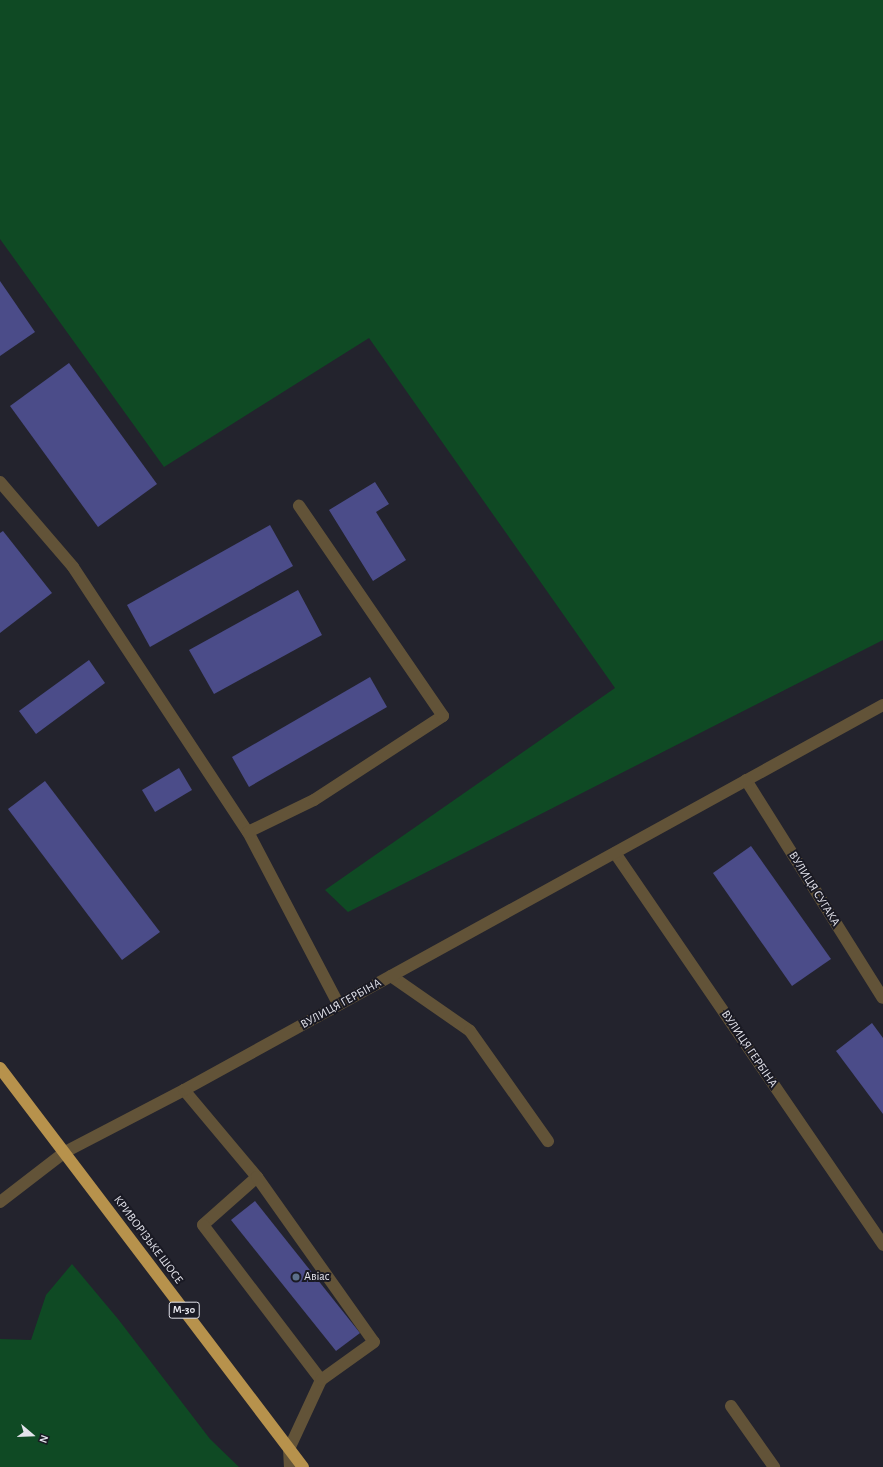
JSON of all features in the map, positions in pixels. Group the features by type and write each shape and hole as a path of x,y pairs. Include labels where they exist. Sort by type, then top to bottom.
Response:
{"highway":[{"name":"КРИВОРІЗЬКЕ ШОСЕ","path":"0,1068 303,1467"}],"street":[{"path":"0,482 73,567 248,832 339,1005"},
{"path":"248,832 314,800 443,716 299,506"},
{"name":"ВУЛИЦЯ ГЕРБІНА","path":"0,1202 65,1152 184,1090 883,705"},
{"name":"ВУЛИЦЯ СУГАКА","path":"746,780 883,998"},
{"name":"ВУЛИЦЯ ГЕРБІНА","path":"615,853 883,1246"},
{"path":"391,976 470,1031 548,1141"},
{"path":"184,1090 257,1177 374,1342 321,1380 289,1449 290,1467"},
{"path":"257,1177 203,1225 321,1380"},
{"path":"731,1406 774,1467"}],"green space":[{"path":"0,0 883,0 883,640 348,912 325,890 615,688 369,338 164,467 0,239"},
{"path":"72,1264 118,1319 210,1439 239,1467 0,1467 0,1339 31,1340 46,1295"}],"building":[{"path":"0,281 35,332 0,356"},
{"path":"69,363 157,484 98,527 10,406"},
{"path":"375,482 389,504 376,512 406,560 373,581 329,510"},
{"path":"270,525 293,566 150,647 127,605"},
{"path":"3,531 52,593 0,633 0,533"},
{"path":"298,590 322,635 214,694 189,650"},
{"path":"89,660 105,683 36,734 19,711"},
{"path":"370,677 387,707 249,787 232,757"},
{"path":"179,768 192,790 155,812 142,790"},
{"path":"45,781 160,932 122,960 8,809"},
{"path":"751,846 831,959 792,986 713,873"},
{"path":"872,1023 883,1038 883,1114 836,1051"},
{"name":"Авіас","path":"255,1201 360,1333 336,1351 231,1220"}],"place":[{"name":"Авіас","path":"296,1277"}]}
